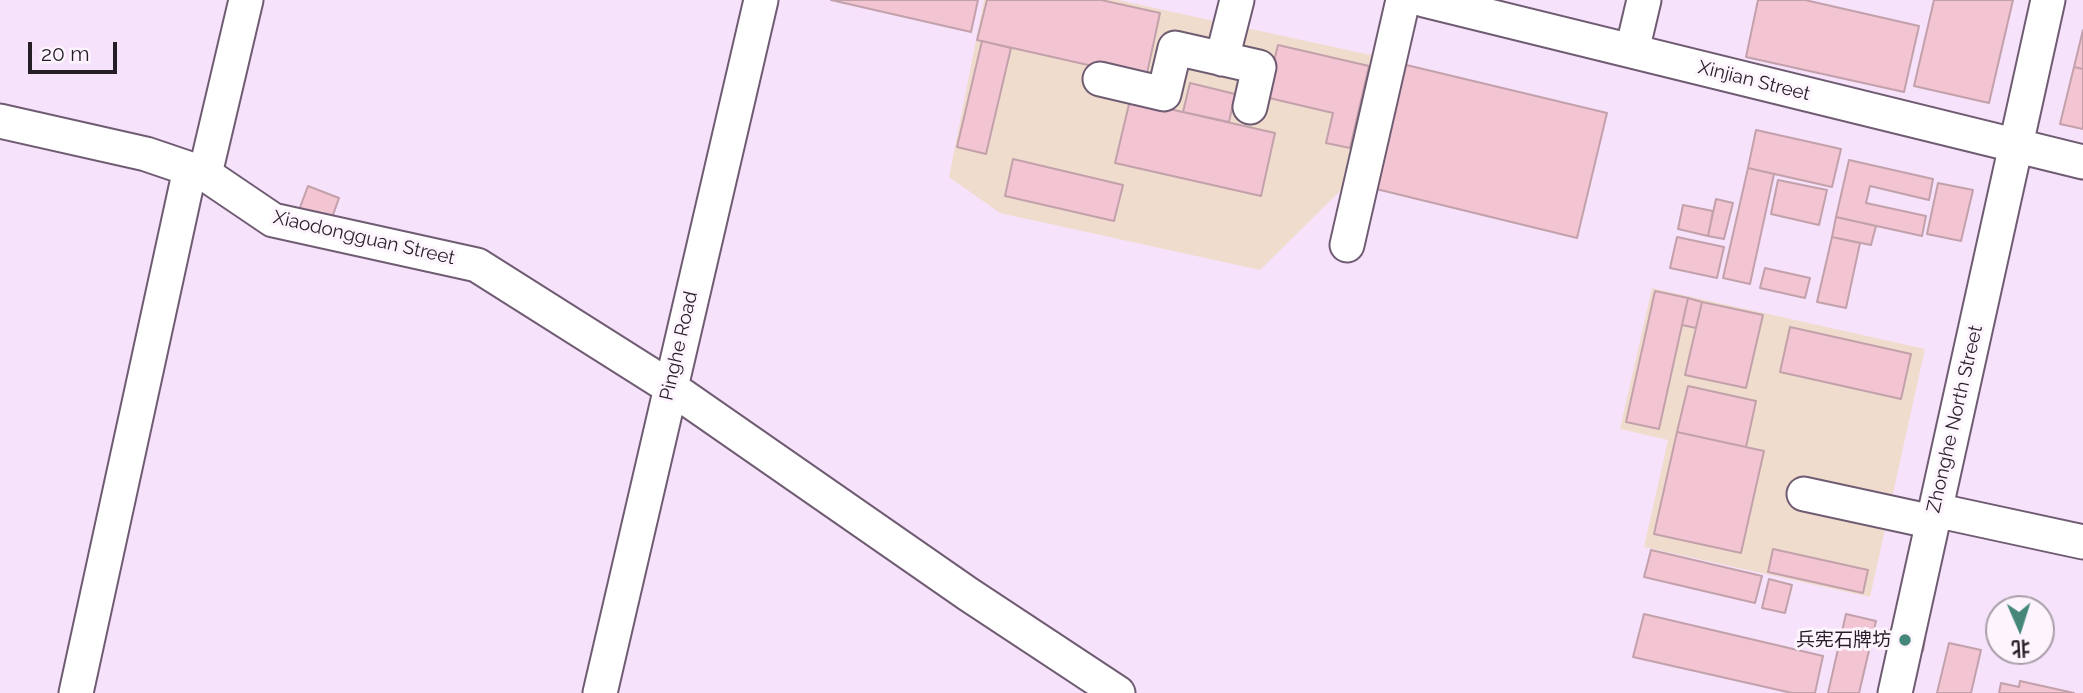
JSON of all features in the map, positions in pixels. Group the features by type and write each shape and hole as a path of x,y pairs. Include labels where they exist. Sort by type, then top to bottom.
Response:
{"street":[{"path":"76,693 197,171 246,0"},
{"name":"Pinghe Road","path":"600,693 761,0"},
{"path":"1222,59 1237,0"},
{"path":"1347,245 1403,0"},
{"name":"Xinjian Street","path":"1424,0 2083,162"},
{"path":"1632,51 1644,0"},
{"name":"Zhonghe North Street","path":"1895,693 2048,0"},
{"path":"1100,79 1164,94 1175,48 1259,67 1250,107"},
{"name":"Xiaodongguan Street","path":"0,121 146,154 197,171 274,220 477,265 670,387 968,594 1118,693"},
{"path":"1804,494 2083,542"}],"shaded area":[{"path":"984,0 1118,0 1375,56 1343,188 1260,270 1000,213 949,177"},
{"path":"1652,288 1925,349 1870,597 1644,547 1668,440 1620,429"}],"building":[{"path":"831,0 978,0 971,32"},
{"path":"987,0 1101,0 1160,13 1146,78 977,40"},
{"path":"1758,0 1805,0 1919,26 1904,92 1746,57"},
{"path":"1934,0 2013,0 1989,103 1914,86"},
{"path":"2083,30 2083,69 2074,67"},
{"path":"982,41 1011,48 986,154 957,147"},
{"path":"1278,45 1369,66 1350,148 1326,143 1333,113 1265,97"},
{"path":"1398,63 1607,113 1577,238 1368,187"},
{"path":"2074,67 2083,69 2083,129 2060,124"},
{"path":"1190,83 1235,94 1229,122 1183,112"},
{"path":"1130,100 1275,133 1261,196 1115,163"},
{"path":"1756,130 1841,149 1832,187 1748,168"},
{"path":"1013,159 1123,185 1114,221 1005,196"},
{"path":"1849,160 1933,179 1929,200 1870,186 1866,203 1926,216 1922,236 1836,217"},
{"path":"1748,168 1774,174 1750,284 1723,278"},
{"path":"1778,180 1827,190 1819,225 1771,214"},
{"path":"1938,183 1973,190 1961,241 1927,234"},
{"path":"308,186 339,198 328,229 296,218"},
{"path":"1716,199 1733,203 1724,239 1708,236"},
{"path":"1683,205 1713,211 1708,236 1678,229"},
{"path":"1836,217 1876,226 1871,245 1832,237"},
{"path":"1677,237 1724,247 1717,278 1670,268"},
{"path":"1832,237 1860,243 1846,308 1817,302"},
{"path":"1765,268 1810,278 1805,298 1760,288"},
{"path":"1655,291 1688,298 1659,429 1626,422"},
{"path":"1688,298 1702,302 1696,328 1682,325"},
{"path":"1702,302 1763,315 1746,388 1685,375"},
{"path":"1790,327 1911,354 1901,399 1780,372"},
{"path":"1688,386 1756,401 1746,447 1677,432"},
{"path":"1677,432 1764,451 1741,553 1654,534"},
{"path":"1773,549 1868,570 1863,593 1768,572"},
{"path":"1651,550 1762,576 1755,603 1644,577"},
{"path":"1769,579 1792,585 1785,613 1762,608"},
{"path":"1644,614 1823,656 1815,693 1792,693 1633,657"},
{"path":"1846,614 1876,621 1859,693 1828,693"},
{"name":"兵宪石牌坊","path":"1886,630 1925,638 1923,651 1884,643"},
{"path":"1949,643 1981,650 1971,693 1937,693"},
{"path":"2020,681 2074,693 1999,693 2001,683 2019,687"}],"place":[{"name":"兵宪石牌坊","path":"1905,640"}]}
